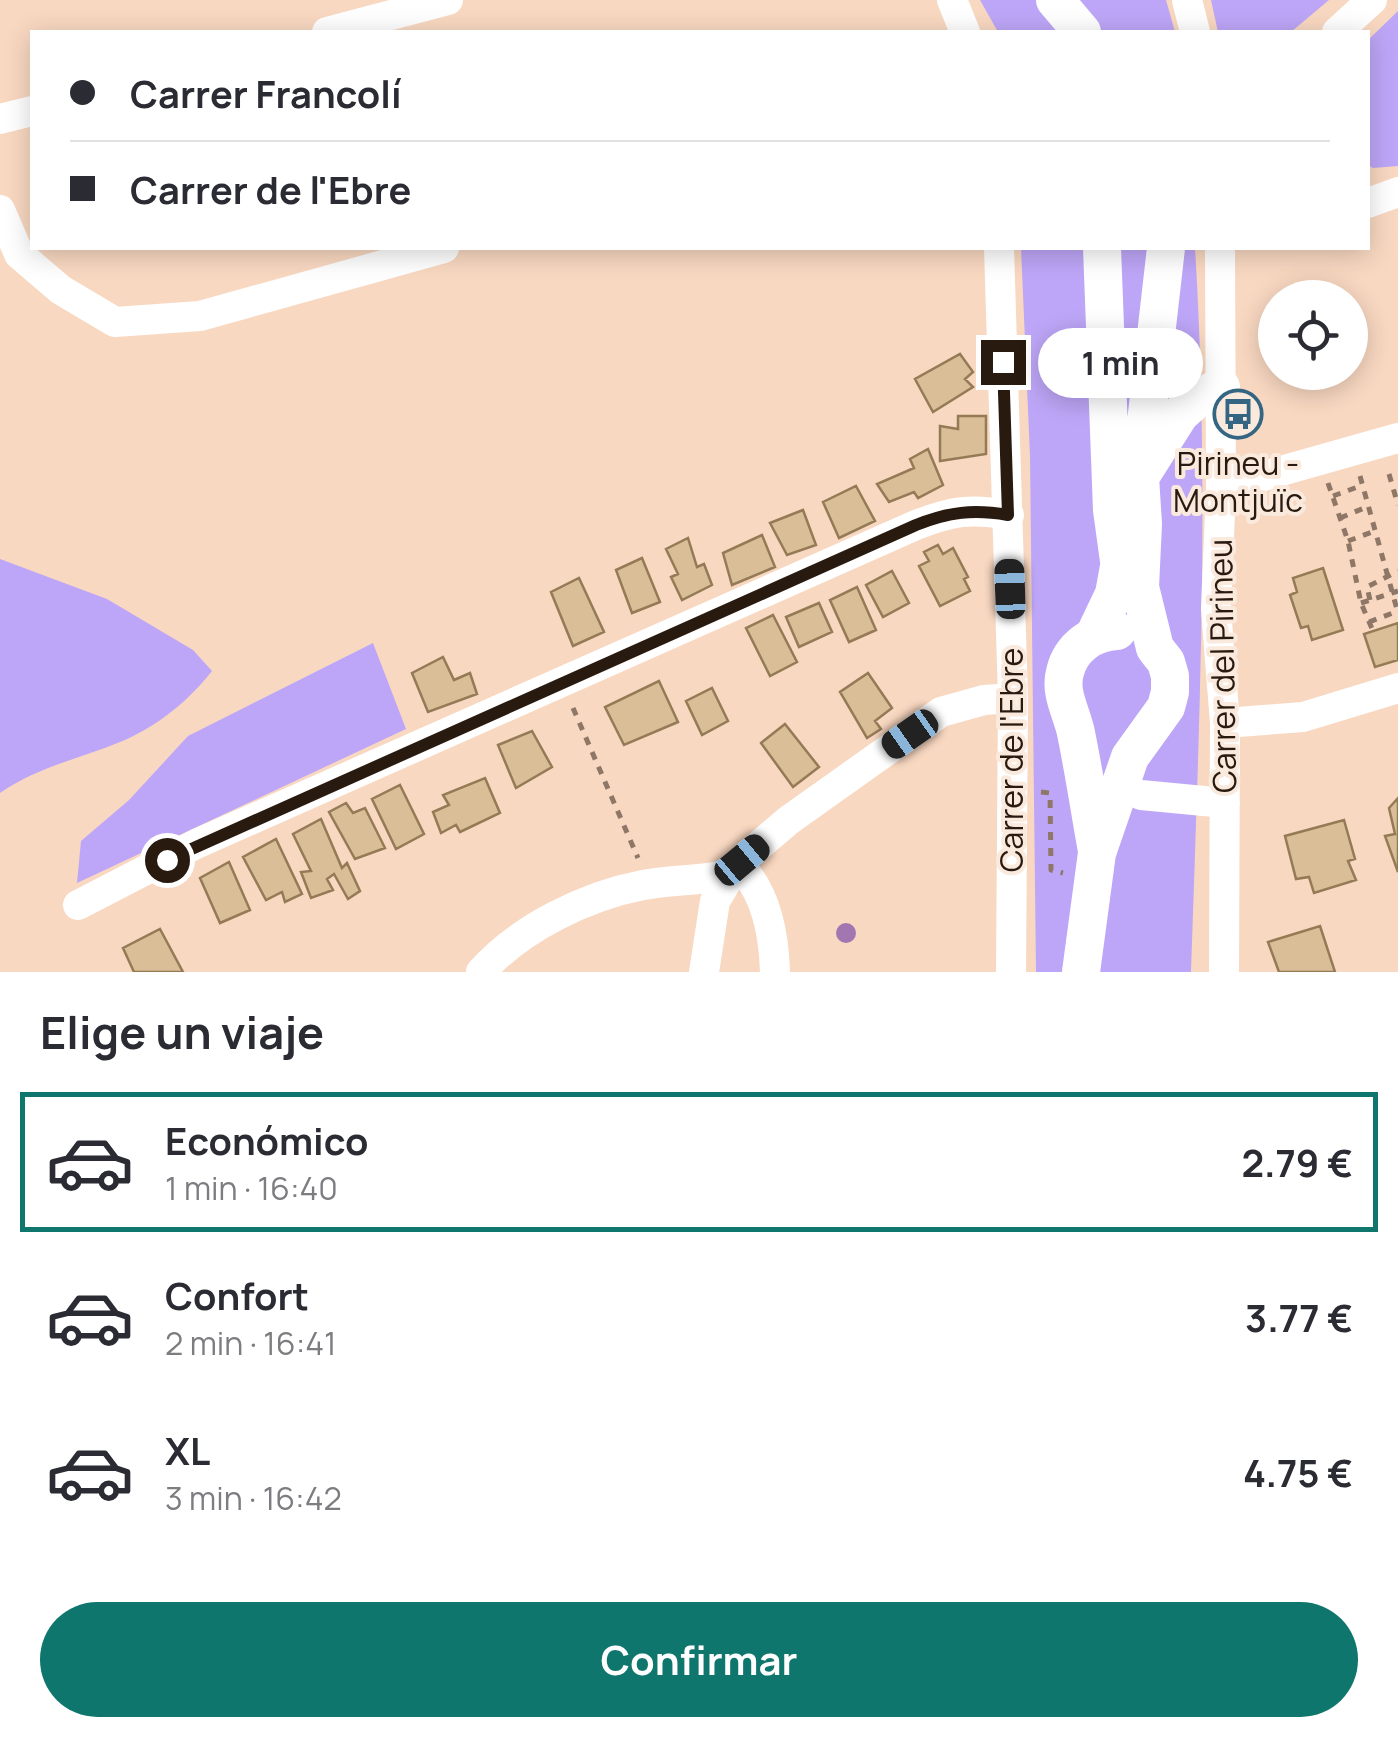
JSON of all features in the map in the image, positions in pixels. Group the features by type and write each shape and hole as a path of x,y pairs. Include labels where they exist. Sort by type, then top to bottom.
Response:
{"main road":[{"path":"1055,0 1080,30"},
{"path":"1102,250 1112,510 1119,562"},
{"path":"1094,636 1114,594 1140,477 1166,250"},
{"path":"1155,648 1140,587 1140,477 1180,414 1198,398 1221,387"},
{"path":"1082,855 1130,757 1166,706 1170,692 1166,662 1155,648 1129,632 1111,631 1094,636 1081,644 1065,671 1063,686 1072,715 1082,855 1082,971"},
{"path":"1072,715 1098,735 1114,739 1130,737 1153,724"}],"street":[{"path":"334,30 448,0"},
{"path":"952,0 964,30"},
{"path":"1187,0 1194,30"},
{"path":"1339,30 1372,0"},
{"path":"0,120 30,112"},
{"path":"1370,184 1398,182"},
{"path":"1370,201 1398,192"},
{"path":"0,210 19,254 60,290 115,322 200,316 437,250"},
{"name":"Carrer de l'Ebre","path":"999,250 1013,698 1011,972"},
{"name":"Carrer del Pirineu","path":"1220,250 1221,488 1216,609 1225,723 1224,972"},
{"name":"Carrer del Pirineu","path":"1222,301 1230,268 1240,250"},
{"path":"1221,488 1398,438"},
{"path":"78,906 196,844 944,514 967,510 1008,515"},
{"path":"1225,723 1303,717 1398,688"},
{"path":"704,972 714,901 734,872 789,820 941,712 984,700 1013,698"},
{"path":"1141,795 1226,803"},
{"path":"481,972 524,936 565,913 620,890 689,883 734,872 756,885 771,929 775,972"}],"path":[{"path":"1359,470 1398,612 1369,622"},
{"path":"1389,474 1398,505"},
{"path":"1328,480 1348,541 1361,603 1373,631"},
{"path":"1332,496 1363,486"},
{"path":"1340,518 1369,506"},
{"path":"1348,541 1375,531"},
{"path":"1370,600 1367,587 1398,571"},
{"path":"1361,603 1395,591"},
{"path":"562,682 650,884"},
{"path":"1013,791 1050,792 1051,870 1066,874 1082,855"}],"shaded area":[{"path":"980,0 1166,0 1174,30 997,30"},
{"path":"1211,0 1329,0 1293,30 1218,30"},
{"path":"1398,11 1398,166 1370,166 1370,38"},
{"path":"1021,250 1195,250 1202,519 1191,972 1036,972 1030,456"},
{"path":"0,559 107,599 193,650 212,671 175,709 147,728 116,744 36,773 0,793"},
{"path":"373,643 406,729 77,883 81,841 129,800 188,736"}],"building":[{"path":"960,354 973,372 965,379 973,387 933,412 915,379"},
{"path":"958,416 986,416 986,454 940,461 940,426 958,429"},
{"path":"928,449 943,485 918,498 914,492 889,502 877,484 914,468 910,459"},
{"path":"856,486 875,521 839,538 823,502"},
{"path":"803,510 816,545 787,555 770,523"},
{"path":"762,535 775,567 732,585 723,553"},
{"path":"688,538 697,567 704,564 712,585 682,600 671,577 678,574 666,549"},
{"path":"938,545 943,554 953,548 968,577 964,579 970,591 940,606 919,566 929,561 924,552"},
{"path":"642,558 660,602 632,613 616,570"},
{"path":"1323,568 1343,630 1312,640 1308,626 1301,628 1290,595 1297,592 1293,578"},
{"path":"892,571 909,603 883,617 866,585"},
{"path":"579,578 604,632 573,646 551,592"},
{"path":"857,587 876,630 849,642 830,600"},
{"path":"819,603 832,632 799,647 786,617"},
{"path":"773,615 797,662 770,676 746,628"},
{"path":"1398,623 1398,660 1375,667 1364,634"},
{"path":"443,657 454,680 470,673 477,694 428,712 412,673"},
{"path":"868,673 892,708 875,721 881,729 867,738 840,692"},
{"path":"659,681 678,722 624,745 605,707"},
{"path":"712,688 728,721 702,735 686,701"},
{"path":"785,724 819,767 793,787 761,743"},
{"path":"532,731 552,767 516,788 498,745"},
{"path":"485,778 500,813 460,832 456,825 441,833 433,812 449,805 443,795"},
{"path":"400,785 424,834 396,849 372,799"},
{"path":"1398,798 1398,872 1385,836 1395,834 1389,808"},
{"path":"346,803 353,813 365,808 385,848 355,859 329,812"},
{"path":"321,819 342,868 347,863 360,891 348,899 334,874 327,879 333,890 311,898 301,872 311,871 293,834"},
{"path":"1344,820 1355,859 1348,861 1356,880 1314,893 1309,877 1296,879 1285,836"},
{"path":"276,839 302,894 285,902 282,892 266,900 243,857"},
{"path":"229,862 250,910 220,923 200,878"},
{"path":"1320,926 1335,972 1279,972 1268,942"},
{"path":"160,929 183,972 134,972 123,948"}],"place":[{"name":"Pirineu - Montjuïc","path":"1238,414"}],"route":[{"path":"167,860 916,525 954,511 1008,515 1003,362"}]}
